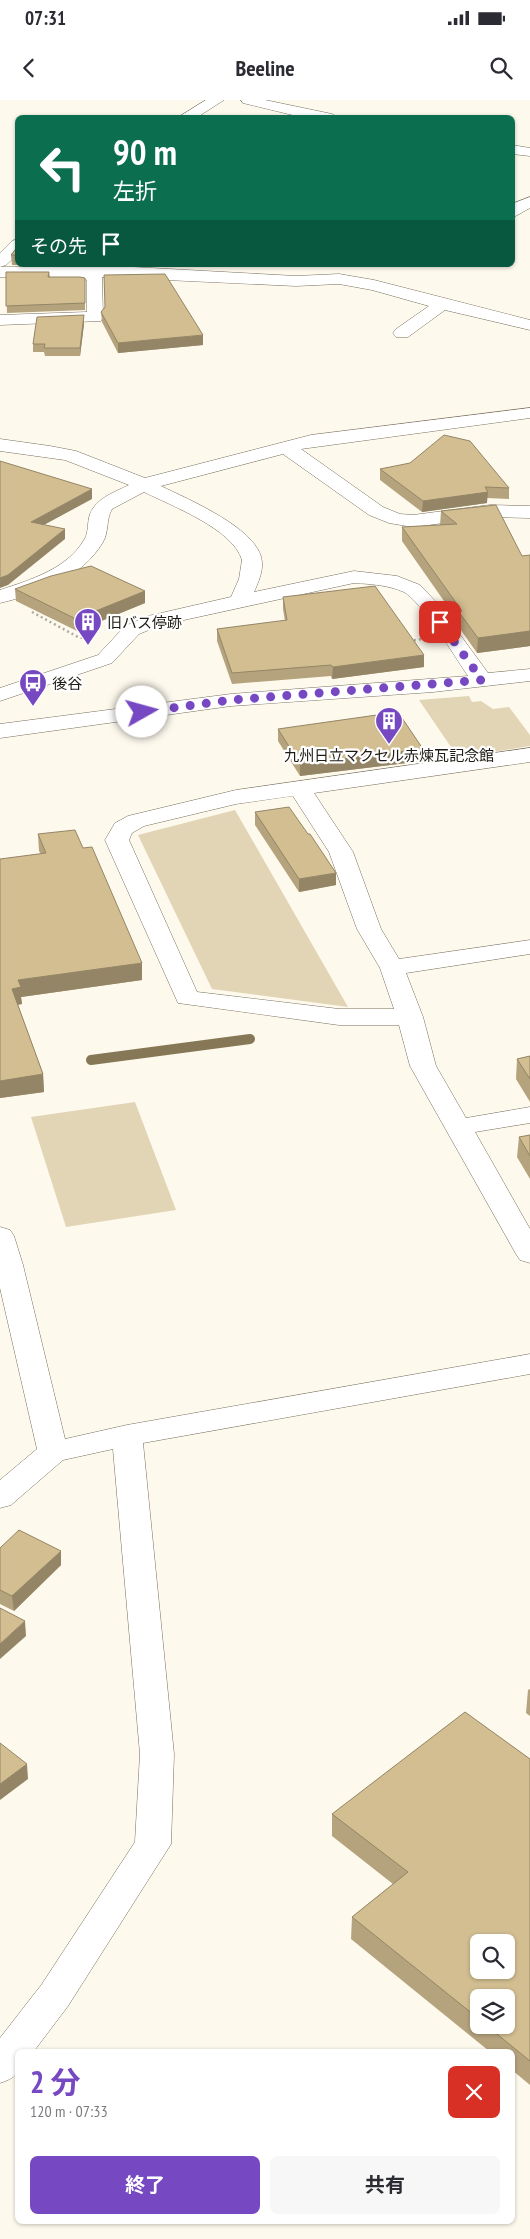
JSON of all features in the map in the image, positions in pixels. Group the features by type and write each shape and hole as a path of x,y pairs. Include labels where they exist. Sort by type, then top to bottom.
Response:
{"street":[{"path":"190,115 217,100"},
{"path":"248,100 315,115"},
{"path":"515,150 530,152"},
{"path":"515,209 530,202"},
{"path":"0,262 15,247"},
{"path":"339,278 362,268"},
{"path":"0,272 133,272 296,281 339,278 374,285 442,304 530,325"},
{"path":"0,320 95,317 95,278 85,273"},
{"path":"402,333 442,304"},
{"path":"1,597 46,581 77,562 95,540 100,513 105,505 145,484 311,441 530,413"},
{"path":"0,445 78,458 145,484 219,523 238,538 252,557 252,564 244,592 238,602"},
{"path":"288,448 376,511 396,519 414,520 490,511 530,512"},
{"path":"0,695 105,659 132,630 142,625 354,577 390,580 413,588 430,607 482,680"},
{"path":"0,731 231,700 523,676 530,695"},
{"path":"410,1017 340,1017 188,998 117,840 121,828 136,821 236,797 530,756"},
{"path":"300,788 341,852 370,929 392,968 410,1017 423,1066 530,1254"},
{"path":"392,968 530,947"},
{"path":"458,1127 530,1115"},
{"path":"0,1236 9,1265 53,1452"},
{"path":"0,1497 53,1452 126,1435 530,1364"},
{"path":"0,2067 55,1995 153,1844 157,1754 126,1435"}],"path":[{"path":"1,597 78,637 116,648"},
{"path":"406,641 426,638 420,631"}],"shaded area":[{"path":"469,696 472,702 481,701 493,709 509,707 530,735 530,746 473,755 468,748 453,750 419,700"},
{"path":"235,810 348,1007 212,989 138,835"},
{"path":"135,1102 176,1210 66,1227 31,1117"}],"building":[{"path":"6,272 49,272 48,277 85,278 85,303 6,306"},
{"path":"165,274 203,335 118,343 101,312 105,307 104,275"},
{"path":"84,315 80,348 44,348 45,344 33,344 37,317"},
{"path":"444,435 470,441 509,488 485,487 488,492 423,501 380,469 410,463"},
{"path":"0,461 92,489 31,522 65,529 8,575 0,578"},
{"path":"496,505 522,556 530,555 530,631 478,638 458,611 462,611 402,527 457,524 441,511"},
{"path":"91,566 145,591 76,619 15,589 51,576"},
{"path":"375,586 424,655 333,667 331,665 232,673 217,629 287,620 283,597"},
{"path":"398,712 423,749 300,764 278,729"},
{"path":"289,807 336,873 299,879 255,812"},
{"path":"75,830 83,848 92,847 142,963 18,980 21,987 12,989 43,1074 0,1081 0,859 46,853 38,834"},
{"path":"530,1056 530,1079 517,1059"},
{"path":"530,1135 530,1156 519,1137"},
{"path":"19,1530 61,1551 12,1596 0,1590 0,1548"},
{"path":"0,1608 25,1621 0,1644"},
{"path":"465,1712 530,1759 530,2061 497,2034 515,2034 515,1989 470,1989 470,2012 352,1917 408,1872 332,1814"},
{"path":"0,1743 27,1764 0,1784"}],"waterway":[{"path":"91,1060 250,1039"}],"place":[{"name":"旧バス停跡","path":"88,646"},
{"name":"後谷","path":"33,707"},
{"name":"九州日立マクセル赤煉瓦記念館","path":"389,745"}],"route":[{"path":"142,712 231,700 433,686 482,680 440,622"}]}
